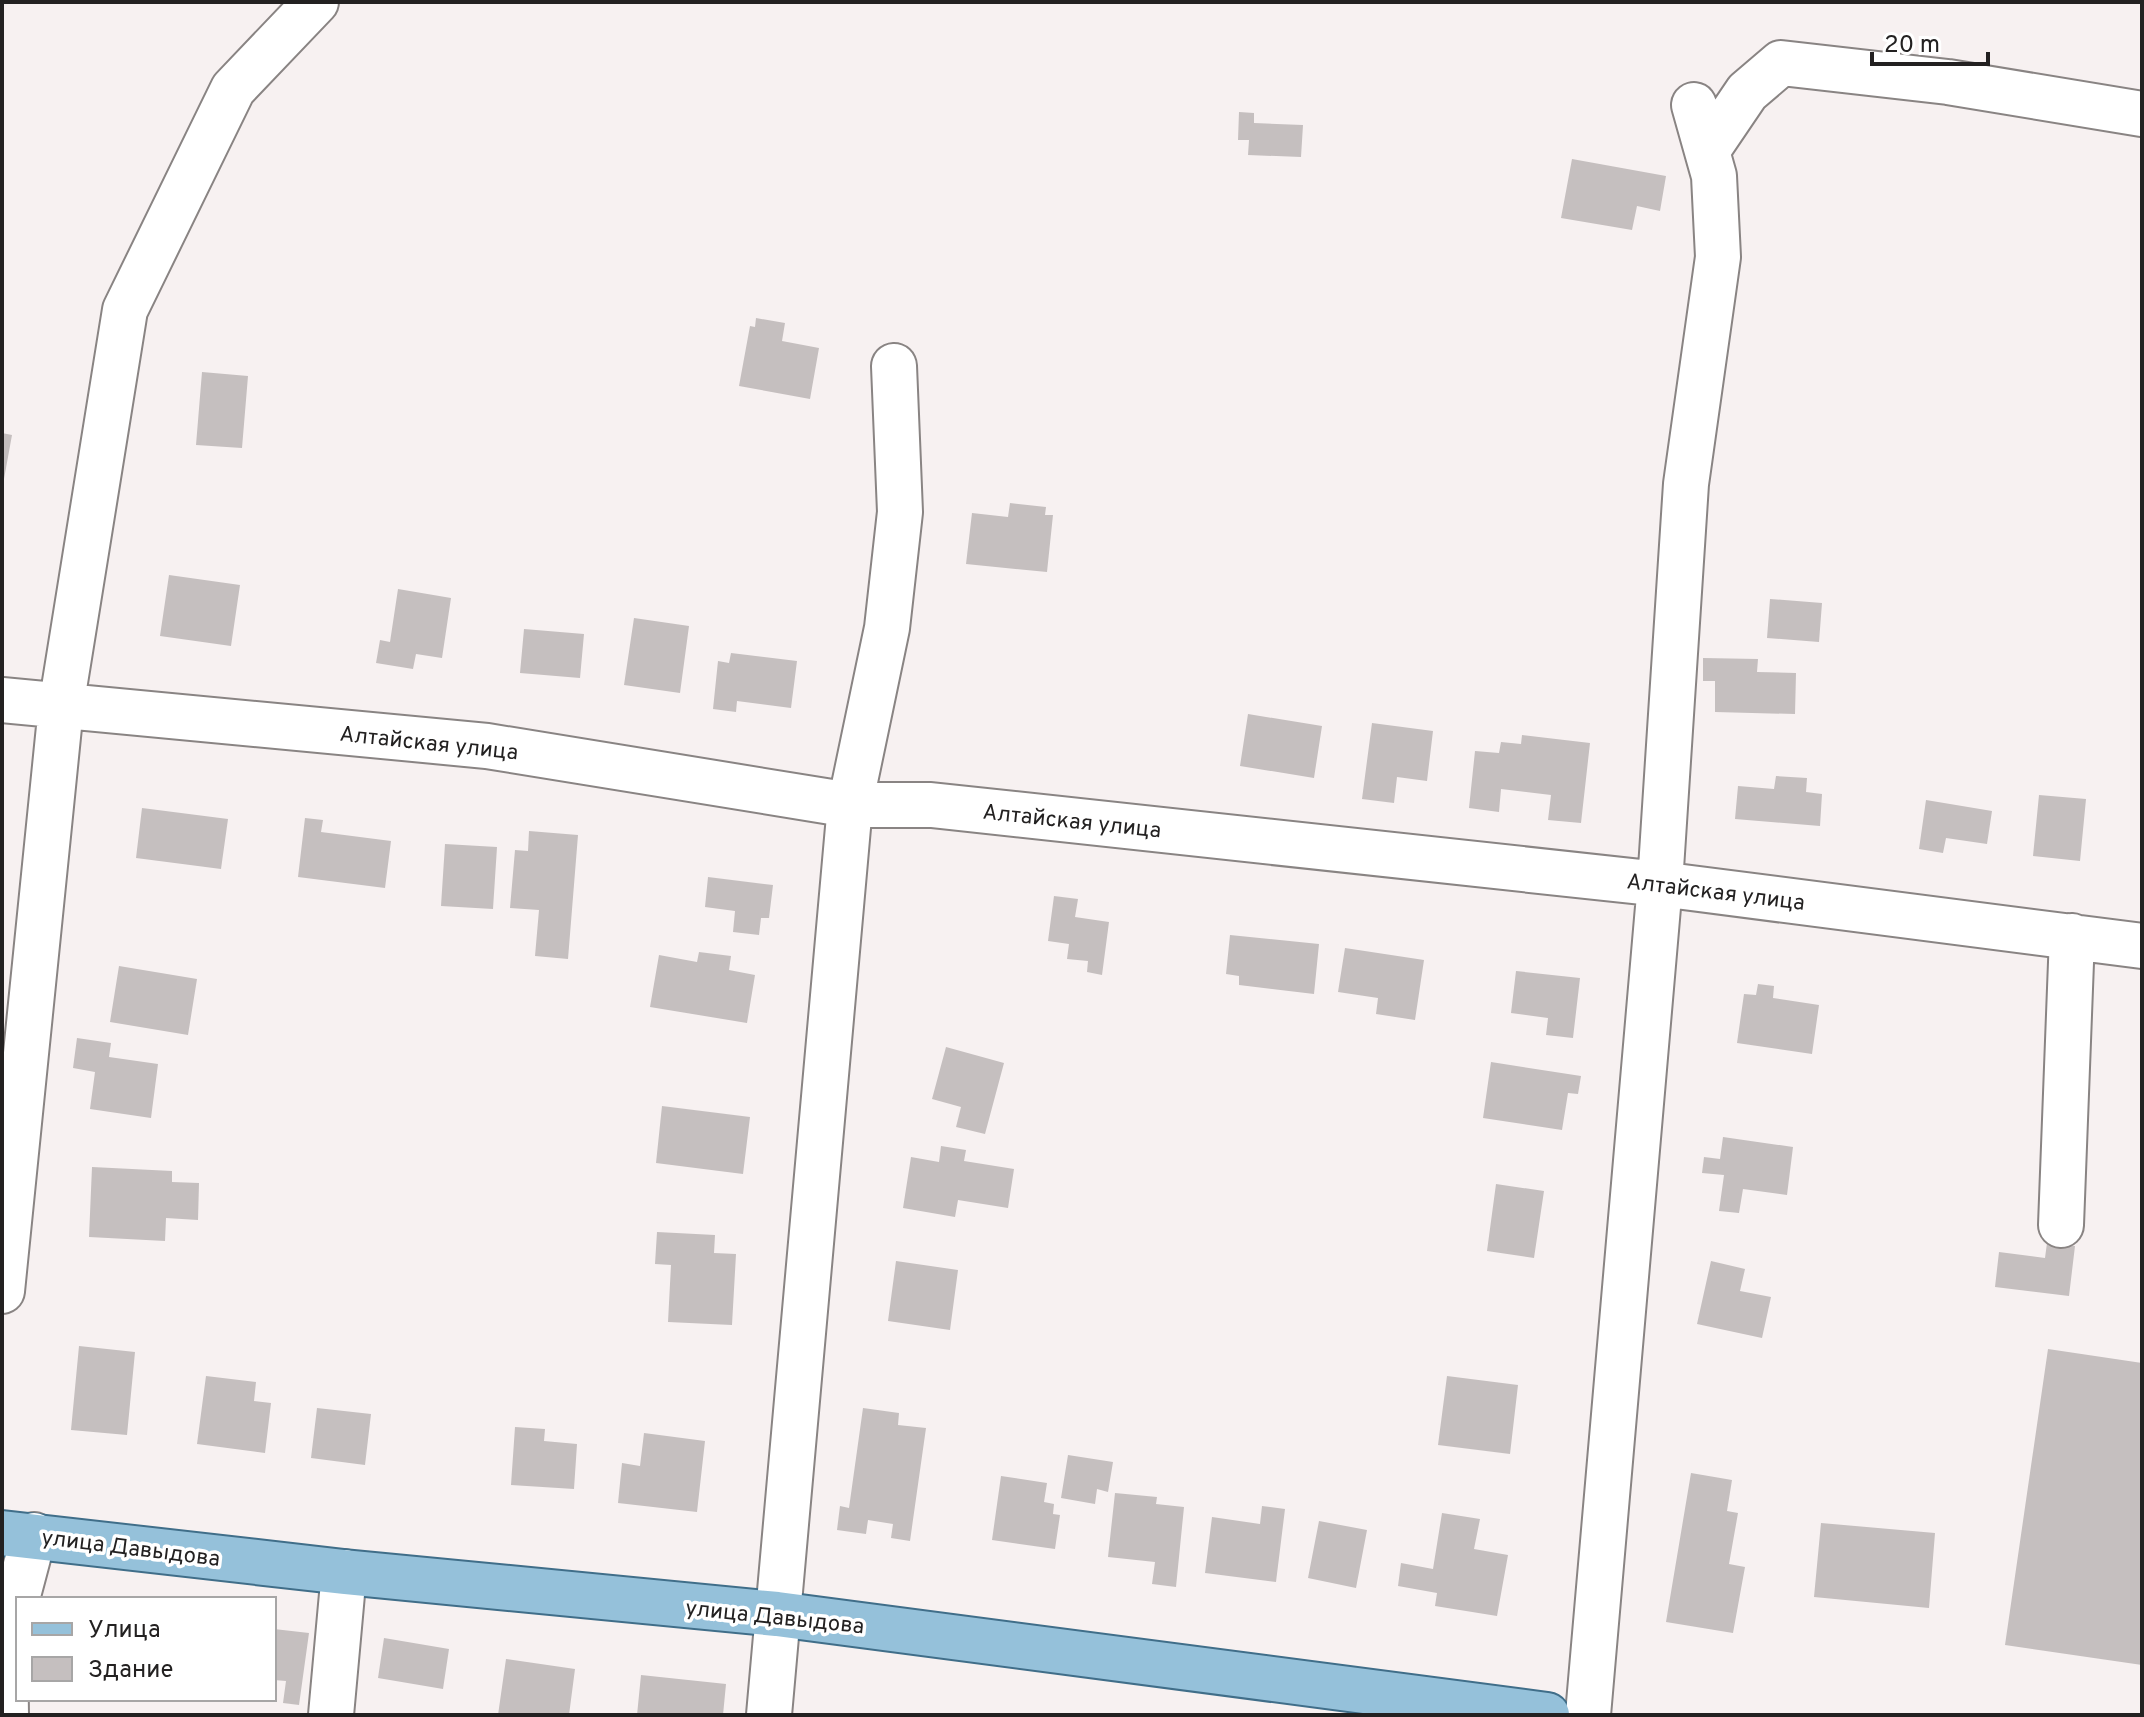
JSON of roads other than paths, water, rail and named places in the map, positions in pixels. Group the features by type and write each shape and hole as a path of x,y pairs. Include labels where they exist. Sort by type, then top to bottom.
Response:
{"main road":[{"name":"улица Давыдова","path":"18,1534 344,1572 777,1614 1547,1715"}],"street":[{"path":"2,1291 61,707 125,310 233,89 316,2"},
{"path":"1707,151 1747,92 1781,63 1948,82 2142,114"},
{"path":"1588,1715 1660,884 1686,484 1718,257 1714,176 1694,105"},
{"path":"769,1715 850,805 887,628 900,512 894,366"},
{"name":"Алтайская улица","path":"2,700 487,746 850,805 931,805 1660,884 2142,946"},
{"path":"2061,1225 2072,936"},
{"path":"6,1715 5,1644 18,1534"},
{"path":"331,1715 344,1572"}]}
